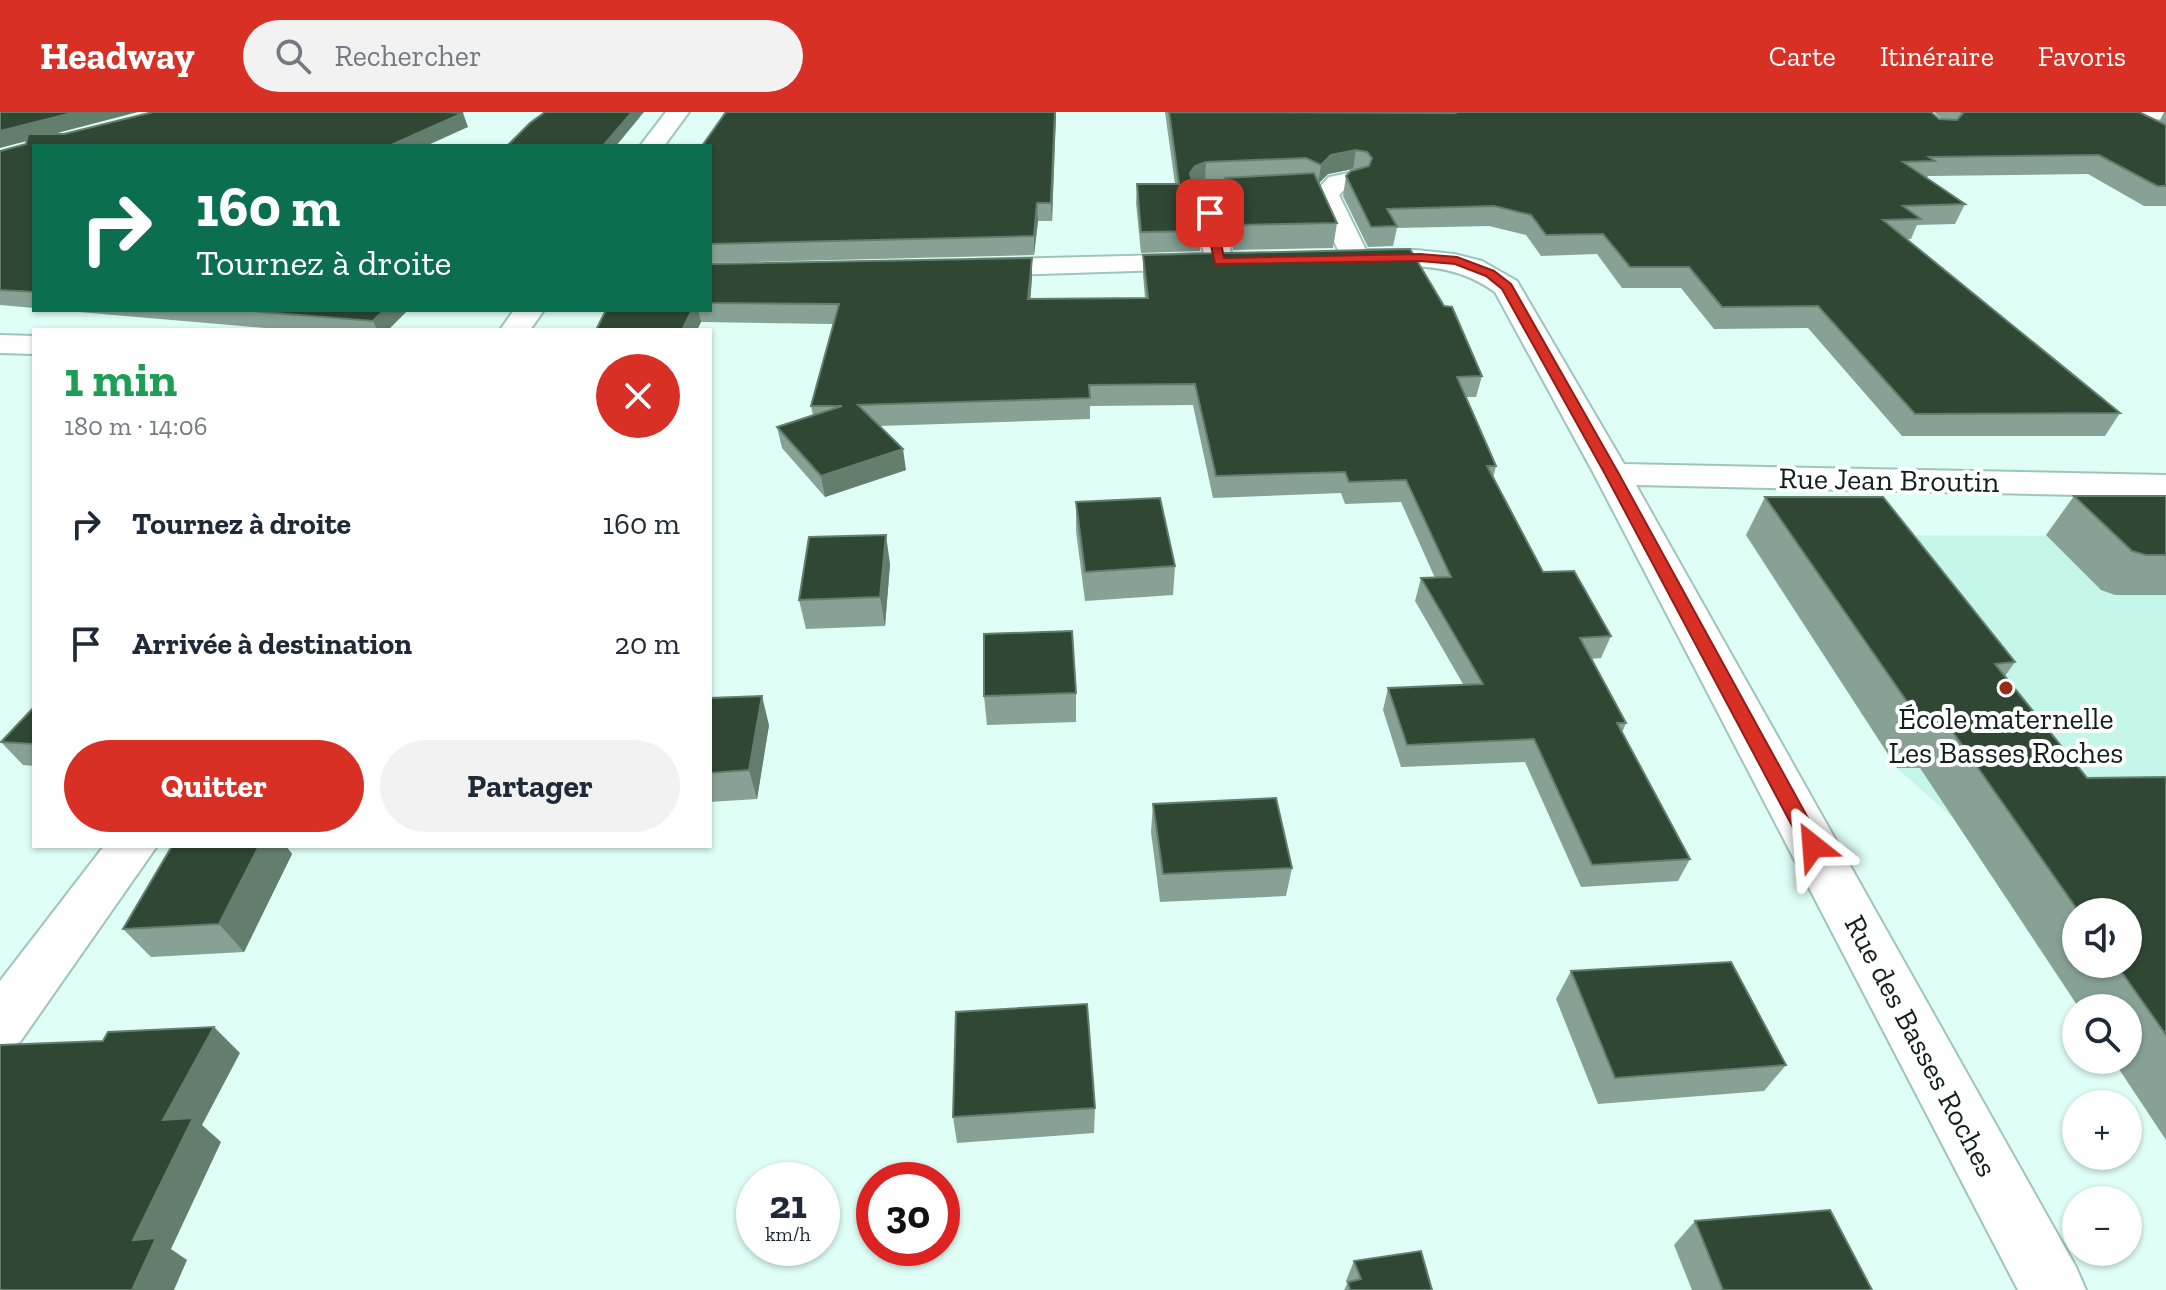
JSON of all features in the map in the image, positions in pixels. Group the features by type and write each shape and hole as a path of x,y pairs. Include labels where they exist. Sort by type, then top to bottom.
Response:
{"street":[{"path":"654,144 678,112"},
{"path":"2160,112 2119,113 2166,140"},
{"path":"1354,179 1338,182 1326,194 1356,259"},
{"path":"933,269 1234,262 1205,192 1304,188"},
{"name":"Rue des Basses Roches","path":"1310,260 1420,257 1457,260 1490,273 1507,287 1612,474 2053,1290"},
{"path":"0,344 32,345"},
{"name":"Rue Jean Broutin","path":"1612,474 2166,486"},
{"path":"0,1024 131,848"}],"shaded area":[{"name":"École maternelle Les Basses Roches","path":"1745,535 2166,536 2166,1140 2142,1104 2142,1090 2133,1090 2122,1074 2142,1074 2142,994 2070,994 1953,818 1897,768"}],"building":[{"path":"0,112 76,112 0,131"},
{"path":"153,112 463,113 393,144 32,144 32,292 0,290 0,151 26,144 28,134 64,134"},
{"path":"545,112 632,112 605,144 509,144"},
{"path":"726,112 1055,112 1051,203 1037,203 1034,236 712,244 712,144 703,144"},
{"path":"1169,112 1931,112 1939,119 1957,120 1961,112 2139,112 2166,125 2166,186 2157,186 2099,155 1929,157 1935,161 1903,162 1965,204 1903,206 1921,219 1883,220 2120,413 1915,414 1818,306 1722,307 1689,267 1630,267 1603,234 1546,235 1531,215 1494,206 1387,209 1397,226 1371,227 1346,176 1351,171 1369,166 1372,158 1367,152 1356,150 1331,155 1321,165 1306,158 1206,162 1195,166 1190,173 1202,231 1141,232 1137,184 1179,184"},
{"path":"1314,173 1337,223 1236,225 1225,178"},
{"path":"1410,249 1444,306 1452,307 1482,376 1457,377 1496,466 1487,466 1543,572 1574,571 1611,636 1580,638 1626,723 1617,723 1690,859 1592,865 1534,739 1407,745 1388,688 1483,684 1421,578 1451,577 1406,480 1349,482 1345,472 1216,476 1195,384 1089,385 1090,398 858,405 903,449 821,476 777,427 842,406 811,406 839,304 712,303 712,264 1032,258 1028,299 1148,298 1143,255"},
{"path":"264,312 382,312 373,321"},
{"path":"605,312 691,312 683,328 597,328"},
{"path":"2074,496 2166,496 2166,555 2132,551"},
{"path":"1765,497 1883,497 2015,662 1995,664 2087,778 2165,777 2166,1035 2142,1001 2142,994 2137,994 2126,978 2142,978 2142,898 2069,898 1950,728 1926,729"},
{"path":"1160,498 1175,566 1085,572 1076,502"},
{"path":"886,535 880,597 799,600 809,537"},
{"path":"1072,631 1076,693 984,696 984,634"},
{"path":"762,696 749,770 712,773 712,698"},
{"path":"32,709 32,744 1,742"},
{"path":"1276,798 1292,868 1163,874 1153,804"},
{"path":"171,848 258,848 219,924 123,929"},
{"path":"1731,962 1786,1065 1615,1078 1571,971"},
{"path":"1087,1004 1095,1108 953,1117 956,1012"},
{"path":"214,1027 163,1120 193,1118 133,1240 156,1238 132,1290 0,1290 0,1045 103,1041 108,1032"},
{"path":"1830,1210 1872,1290 1723,1290 1695,1221"},
{"path":"1421,1251 1432,1290 1350,1290 1348,1282 1361,1279 1354,1261"}],"place":[{"name":"École maternelle Les Basses Roches","path":"2006,688"}],"route":[{"path":"1210,213 1219,262 1420,257 1457,260 1490,273 1507,287 1813,846"}]}
